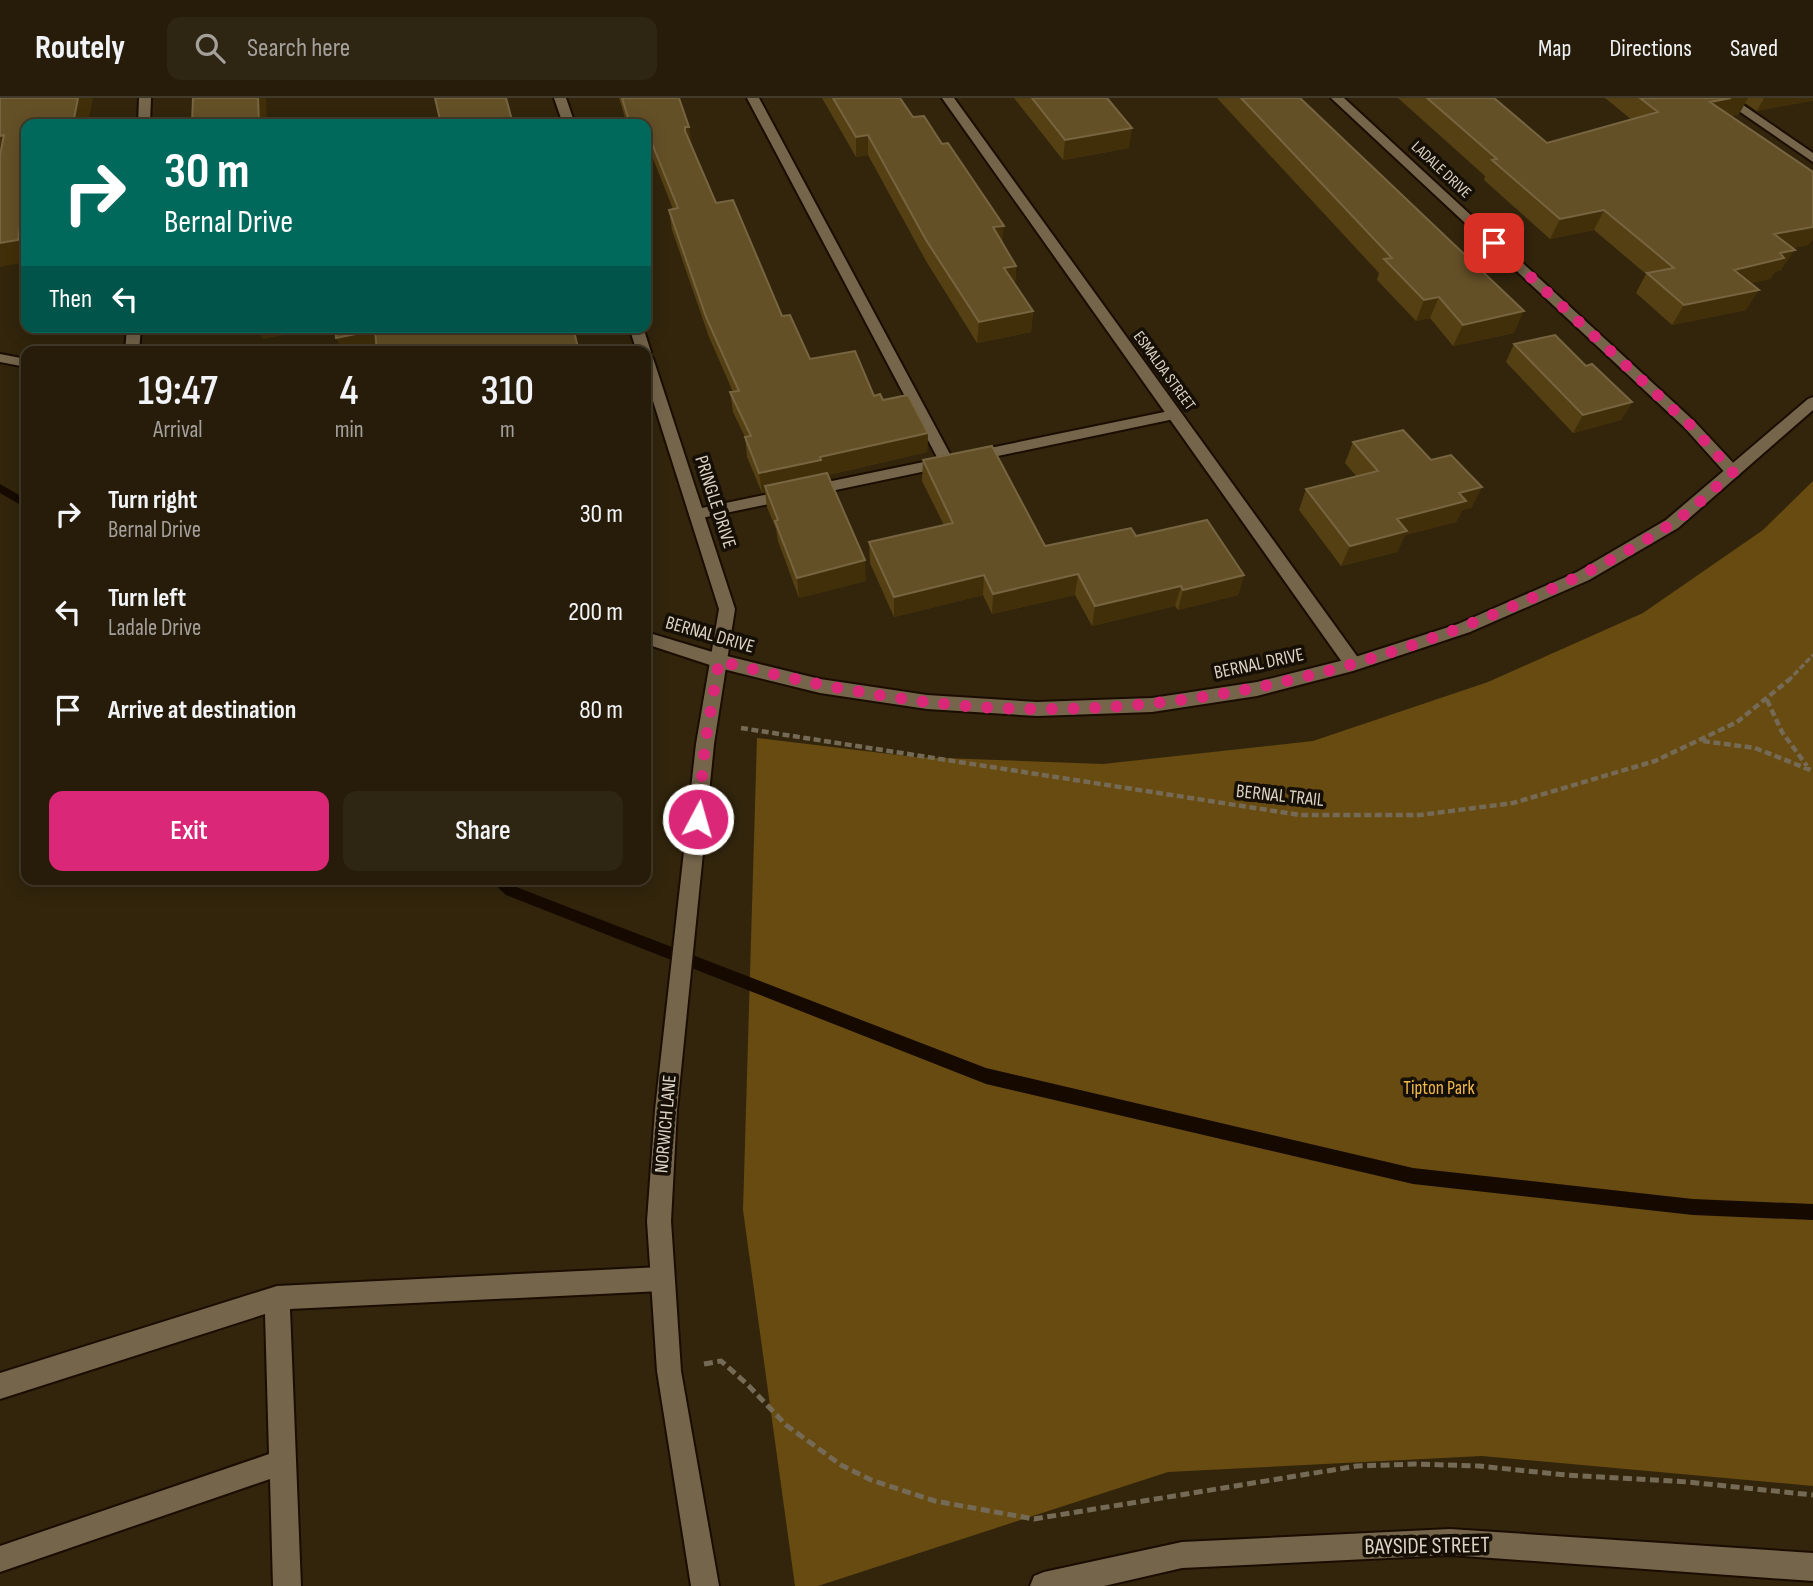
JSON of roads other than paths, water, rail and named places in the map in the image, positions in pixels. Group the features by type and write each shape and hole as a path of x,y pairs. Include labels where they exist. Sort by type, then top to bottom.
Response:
{"street":[{"path":"144,119 145,98"},
{"path":"560,98 567,119"},
{"path":"752,98 947,462"},
{"name":"ESMALDA STREET","path":"948,98 1353,664"},
{"name":"LADALE DRIVE","path":"1337,98 1690,425 1733,472"},
{"path":"1726,98 1813,158"},
{"path":"0,358 21,362"},
{"name":"PRINGLE DRIVE","path":"651,373 727,609 719,661"},
{"name":"BERNAL DRIVE","path":"651,640 719,661 820,686 927,702 1037,709 1152,705 1257,689 1353,664 1464,628 1583,576 1672,524 1813,402"},
{"path":"697,514 1174,415"},
{"name":"NORWICH LANE","path":"705,1586 668,1371 659,1221 666,1110 703,766 719,661"},
{"path":"0,1386 277,1298 661,1279"},
{"path":"277,1298 287,1586"},
{"path":"0,1559 283,1462"},
{"name":"BAYSIDE STREET","path":"1044,1586 1182,1555 1450,1542 1813,1567"}],"waterway":[{"path":"0,488 21,501"},
{"path":"503,885 511,891 986,1076 1413,1176 1693,1207 1813,1212"}],"park label":[{"name":"Tipton Park","path":"1439,1088"}]}
